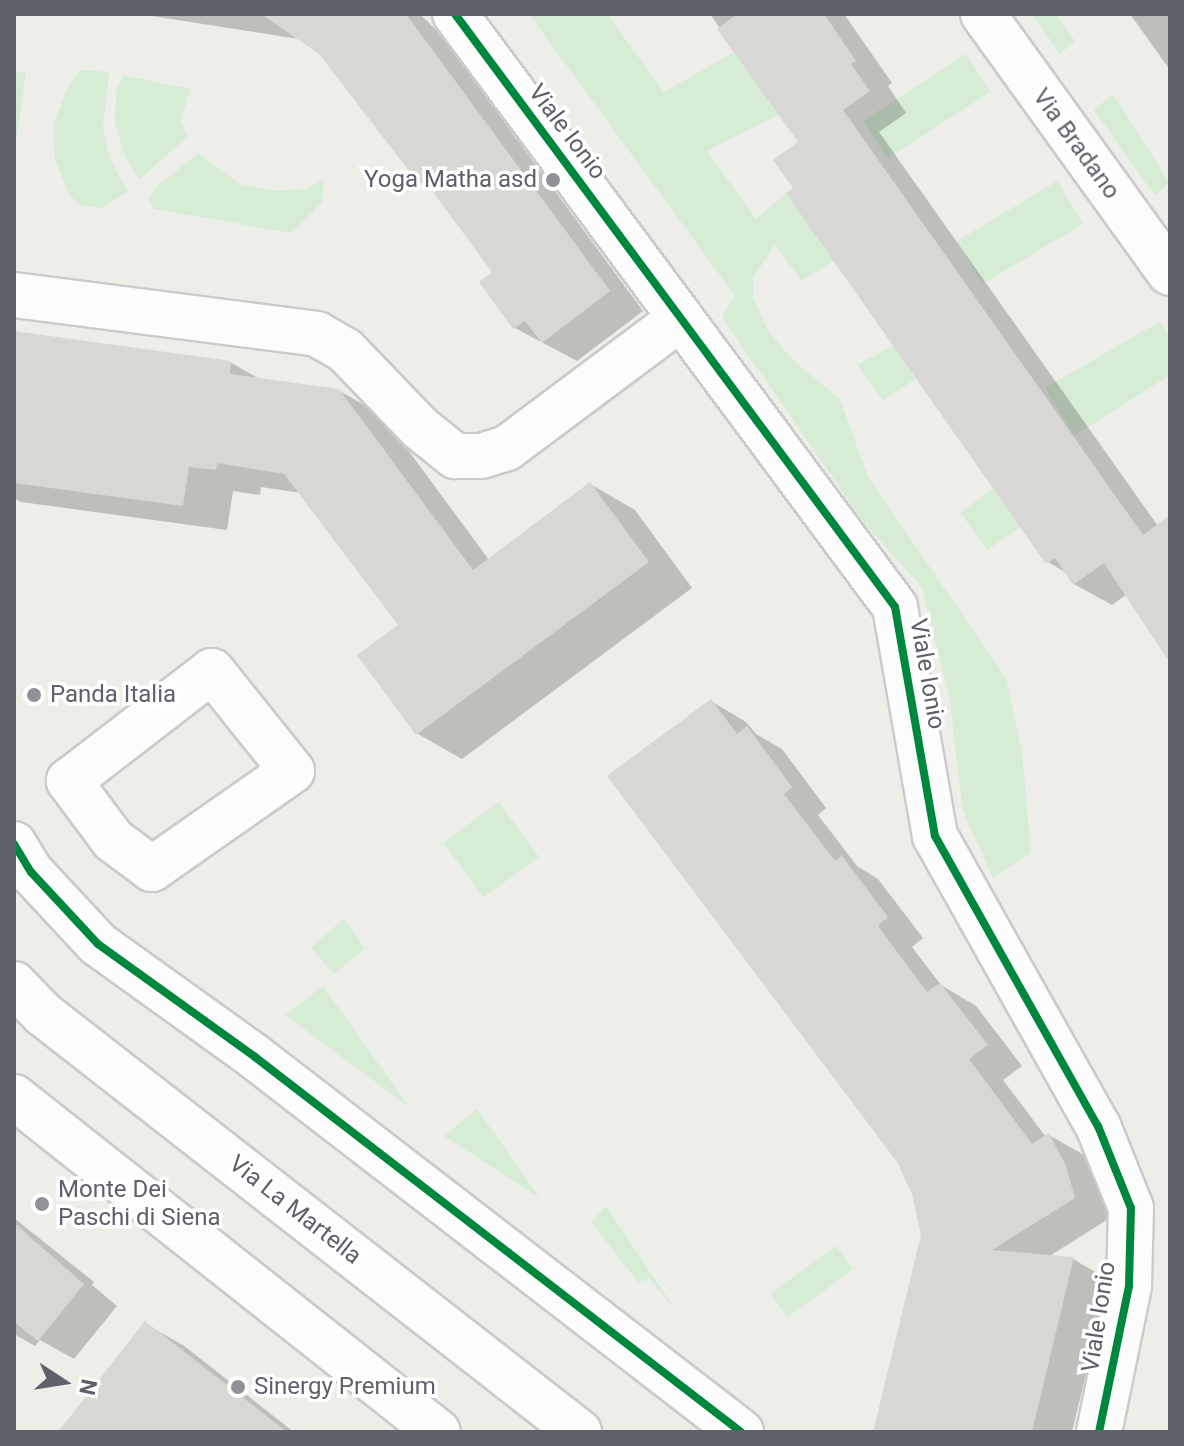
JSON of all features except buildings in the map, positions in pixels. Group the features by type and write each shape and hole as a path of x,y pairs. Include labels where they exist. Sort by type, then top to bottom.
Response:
{"street":[{"name":"Viale Ionio","path":"455,14 895,607 935,836 1098,1126 1131,1208 1129,1286 1099,1432"},
{"name":"Via Bradano","path":"983,14 1170,273"},
{"path":"14,295 317,334 345,350 420,428 455,456 481,456 507,448 681,318"},
{"path":"212,671 292,771 152,869 113,840 69,781 212,671"},
{"path":"14,844 31,872 98,944 255,1057 741,1432"},
{"name":"Via La Martella","path":"14,984 43,1014 579,1432"},
{"path":"14,1097 438,1432"}],"green space":[{"path":"529,14 607,14 664,92 734,52 779,115 707,151 756,219 786,193 835,260 802,281 775,245 753,278 753,297 768,331 795,362 840,399 868,477 1006,678 1022,752 1031,853 993,878 963,811 949,695 921,586 864,523 722,317 735,296"},
{"path":"1032,14 1056,14 1075,41 1060,54"},
{"path":"966,54 991,92 887,159 863,121"},
{"path":"80,70 109,72 103,128 110,159 128,192 102,208 81,205 70,196 55,160 53,125 67,88"},
{"path":"14,71 26,73 14,156"},
{"path":"123,75 190,89 181,120 187,137 139,180 125,157 115,124 116,92"},
{"path":"1113,94 1169,182 1155,196 1094,110"},
{"path":"198,153 240,184 277,191 308,188 324,179 322,202 292,233 154,209 149,199 156,187"},
{"path":"1057,181 1083,224 982,284 957,241"},
{"path":"1159,322 1170,337 1170,375 1074,436 1045,388"},
{"path":"893,346 916,379 883,400 857,365"},
{"path":"993,489 1020,528 987,550 960,512"},
{"path":"499,802 539,857 483,898 443,843"},
{"path":"344,918 365,949 334,974 311,948"},
{"path":"323,986 409,1107 285,1015"},
{"path":"477,1109 540,1198 444,1136"},
{"path":"606,1206 679,1315 650,1279 638,1282 591,1222"},
{"path":"836,1246 853,1269 788,1317 770,1294"}],"cycle path":[{"path":"455,14 895,607 935,836 1098,1126 1131,1208 1129,1286 1099,1432"},
{"path":"14,844 31,872 98,944 255,1057 741,1432"}],"place":[{"name":"Yoga Matha asd","path":"553,180"},
{"name":"Panda Italia","path":"34,695"},
{"name":"Monte Dei Paschi di Siena","path":"42,1204"},
{"name":"Sinergy Premium","path":"238,1387"}]}
